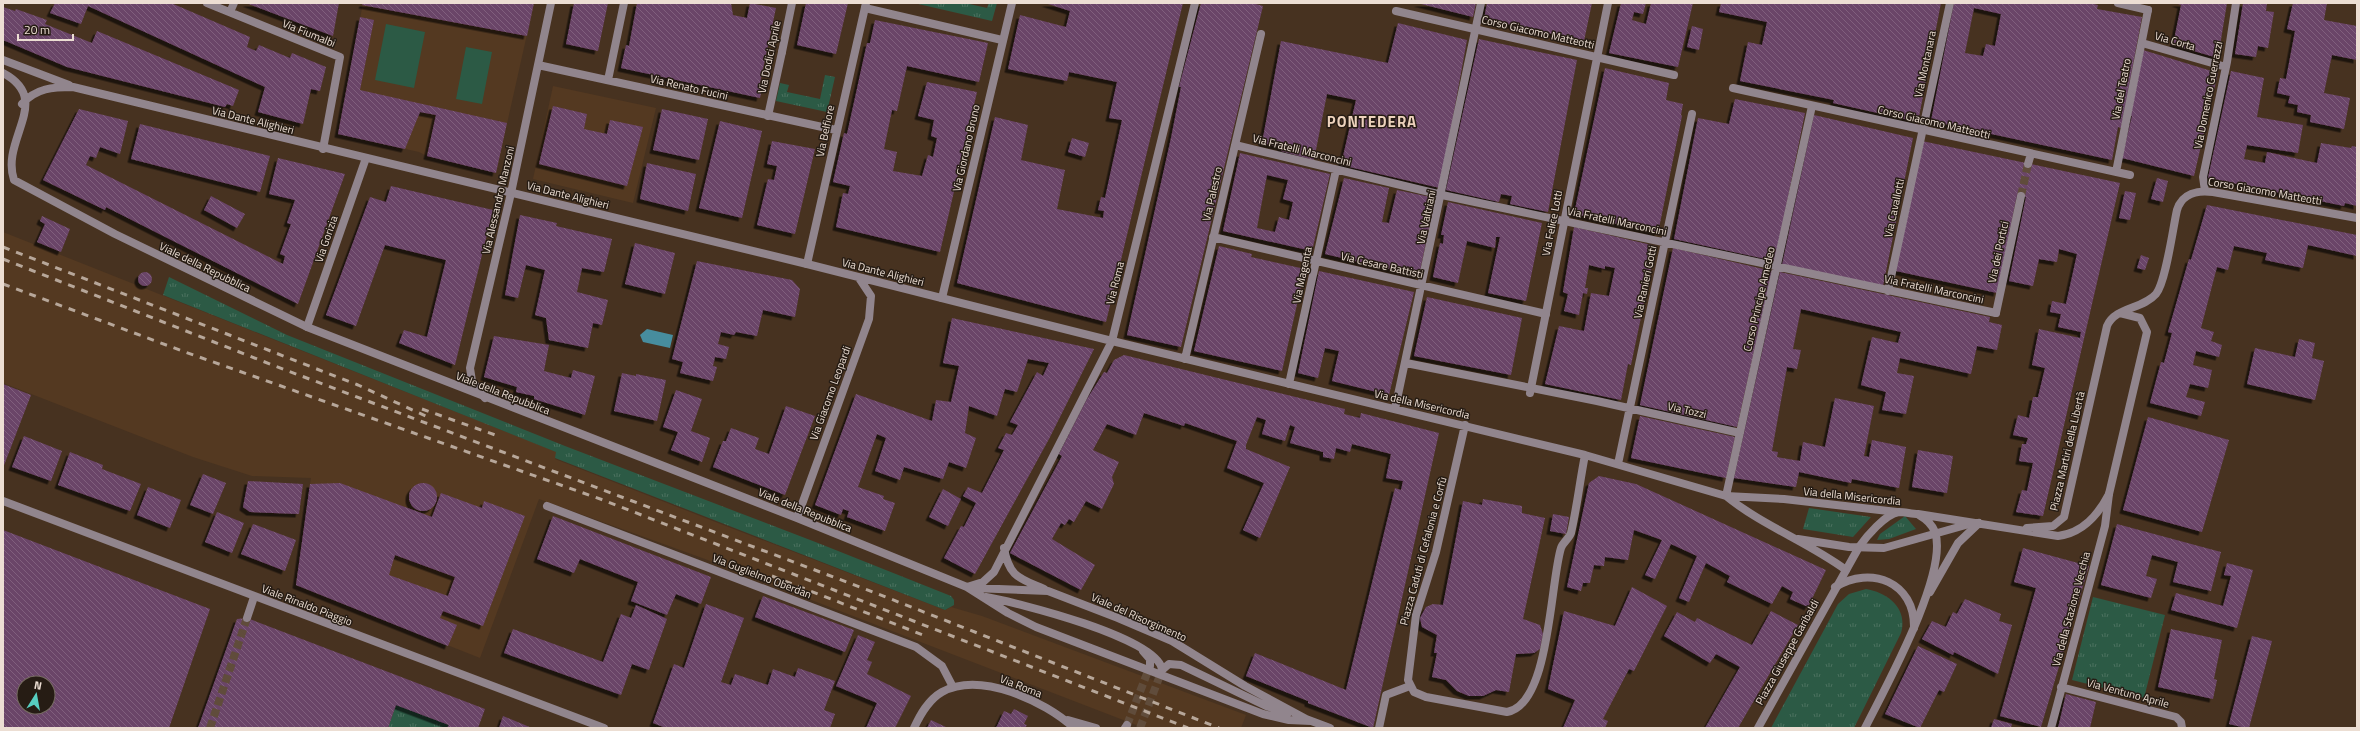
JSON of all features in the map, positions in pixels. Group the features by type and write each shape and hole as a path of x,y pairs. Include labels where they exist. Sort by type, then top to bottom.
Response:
{"street":[{"name":"Via Fiumalbi","path":"207,3 340,57 323,148"},
{"path":"230,12 234,3"},
{"name":"Via Alessandro Manzoni","path":"485,398 472,381 469,372 512,193 551,3"},
{"path":"608,80 624,3"},
{"name":"Via Dodici Aprile","path":"768,116 792,3"},
{"name":"Via Giordano Bruno","path":"942,298 1012,3"},
{"name":"Via Roma","path":"967,587 983,582 991,576 1004,548 1112,341 1195,3"},
{"name":"Via Valtriani","path":"1395,409 1423,285 1482,3"},
{"name":"Via Felice Lotti","path":"1530,390 1546,314 1563,220 1608,3"},
{"name":"Via Montanara","path":"1922,130 1950,3"},
{"name":"Via del Teatro","path":"2116,172 2148,10 2118,3"},
{"name":"Via Domenico Guerrazzi","path":"2205,191 2202,177 2226,67 2236,3"},
{"path":"865,5 1002,40"},
{"name":"Via Belfiore","path":"807,264 865,5"},
{"name":"Corso Giacomo Matteotti","path":"1396,11 1674,74"},
{"name":"Via Palestro","path":"1185,359 1261,34"},
{"name":"Via Corta","path":"2142,43 2226,67"},
{"path":"3,60 73,87"},
{"name":"Via Renato Fucini","path":"538,65 836,130"},
{"path":"3,73 18,84 22,94 22,104"},
{"name":"Via Dante Alighieri","path":"22,104 30,96 47,88 73,87 807,264 1112,341"},
{"name":"Corso Giacomo Matteotti","path":"1733,88 2130,175"},
{"name":"Viale della Repubblica","path":"22,104 7,141 5,160 11,176 24,187 214,284 307,327 485,398 797,518 967,587 983,597"},
{"name":"Corso Principe Amedeo","path":"1726,496 1812,106"},
{"name":"Via Ranieri Gotti","path":"1618,464 1692,114"},
{"name":"Via Cavallotti","path":"1888,291 1922,130"},
{"name":"Via Fratelli Marconcini","path":"1235,145 1442,195 1665,242 1777,268 1996,313"},
{"path":"2028,164 2031,154"},
{"name":"Via Gorizia","path":"307,327 366,158"},
{"name":"Via Magenta","path":"1289,384 1336,170"},
{"name":"Corso Giacomo Matteotti","path":"2177,210 2184,198 2205,191 2357,218"},
{"name":"Via dei Portici","path":"1996,313 2022,196"},
{"name":"Piazza Martiri della Libertà","path":"2012,529 2053,526 2064,517 2107,326 2113,317 2146,301 2159,290 2177,210"},
{"name":"Via Cesare Battisti","path":"1213,237 1546,314"},
{"name":"Via Giacomo Leopardi","path":"797,518 869,319 872,296 858,277"},
{"path":"2012,529 2049,536 2068,534 2093,519 2109,494 2147,332 2140,318 2120,313"},
{"name":"Via della Misericordia","path":"1112,341 1585,455 1726,496 1784,499 1918,514 2012,529"},
{"name":"Via Tozzi","path":"1406,363 1530,390 1629,408 1740,434"},
{"name":"Piazza Caduti di Cefalonia e Corfù","path":"1410,686 1408,677 1416,615 1435,558 1465,425"},
{"path":"1379,728 1386,695 1410,686 1416,693 1426,697 1494,711 1511,712 1523,703 1532,687 1544,652 1548,635 1548,617 1561,547 1570,534 1585,455"},
{"name":"Via della Stazione Vecchia","path":"2051,728 2105,526 2109,494"},
{"name":"Via della Misericordia","path":"1726,496 1765,522 1828,556 1846,570"},
{"name":"Viale Rinaldo Piaggio","path":"3,501 604,728"},
{"name":"Via Guglielmo Oberdan","path":"547,506 906,642 923,650 937,661 953,687"},
{"name":"Piazza Giuseppe Garibaldi","path":"1758,728 1859,547 1878,525 1897,512"},
{"path":"1918,514 1929,522 1936,533 1937,551 1926,598"},
{"path":"1865,728 1914,628 1926,598 1958,543 1977,523"},
{"name":"Via della Misericordia","path":"1798,539 1859,547 1889,547 1977,523"},
{"path":"1004,548 1007,565 1014,575 1048,591"},
{"path":"1835,588 1849,580 1860,578 1874,578 1892,585 1903,591 1908,598 1913,610 1914,628"},
{"name":"Viale del Risorgimento","path":"967,587 1048,591 1172,642 1245,686 1311,721"},
{"path":"247,618 254,597"},
{"path":"983,597 1040,609 1139,646 1150,659 1150,666"},
{"name":"Viale del Risorgimento","path":"983,597 1026,622 1236,704 1280,718 1311,721"},
{"name":"Viale del Risorgimento","path":"1139,646 1155,657 1162,670 1169,664 1181,666 1266,706 1330,728"},
{"name":"Via Roma","path":"914,728 933,698 953,687 978,685 1003,689 1035,702 1065,719 1096,728"},
{"name":"Via Ventuno Aprile","path":"2061,687 2176,717 2181,722 2182,728"},
{"name":"Via Roma","path":"1065,719 1074,728"}],"shaded area":[{"path":"363,3 534,3 496,173 427,156 419,152 338,134"},
{"path":"553,86 656,108 633,203 533,179"},
{"path":"3,232 557,452 555,459 718,523 945,610 951,607 982,616 1246,715 1241,728 1144,728 705,559 539,499 480,658 296,585 311,478 252,476 193,457 3,383"}],"green space":[{"path":"914,3 965,3 987,8 989,3 997,3 992,21"},
{"path":"386,24 425,32 414,88 375,80"},
{"path":"466,47 492,52 482,104 456,99"},
{"path":"825,75 835,77 827,112 776,101 780,83 789,85 787,92 820,99"},
{"path":"169,277 287,335 565,446 818,543 951,596 954,600 954,605 945,610 555,458 556,452 163,295"},
{"path":"1809,508 1871,517 1853,537 1803,529"},
{"path":"1905,516 1916,529 1889,539 1877,540 1880,534"},
{"path":"1866,589 1889,598 1899,610 1902,617 1902,624 1901,633 1854,728 1771,728 1838,604 1849,594"},
{"path":"2093,597 2165,615 2144,698 2072,680"},
{"path":"396,705 449,725 447,728 388,728"}],"water":[{"path":"647,329 673,335 670,348 643,342 640,335"}],"building":[{"path":"55,3 171,3 250,37 247,47 256,51 259,45 290,58 292,53 326,67 320,91 311,89 303,124 258,112 265,87 88,6 81,24 50,13"},
{"path":"246,3 339,3 333,36"},
{"path":"363,3 534,3 527,36 362,5"},
{"path":"574,3 608,3 598,51 566,44"},
{"path":"637,3 731,3 733,15 747,18 750,3 776,8 760,83 763,84 760,98 621,68 626,45 629,46"},
{"path":"806,3 848,3 836,54 797,45"},
{"path":"1045,3 1183,3 1106,322 957,283 995,117 1028,125 1021,160 1065,170 1057,209 1103,218 1104,211 1098,210 1101,197 1105,198 1122,120 1109,118 1117,82 1069,72 1067,81 1008,69 1020,15 1066,27 1070,11"},
{"path":"1201,3 1252,3 1263,6 1181,347 1127,335 1171,138 1181,87 1179,87"},
{"path":"1417,3 1476,3 1473,17"},
{"path":"1487,3 1592,3 1584,41 1484,19"},
{"path":"1621,3 1646,3 1643,14 1634,12 1632,20 1646,24 1651,3 1693,3 1678,67 1609,53"},
{"path":"1721,3 1941,3 1918,122 1833,103 1834,100 1740,81 1748,42 1762,45 1767,22 1719,12"},
{"path":"1954,3 2090,3 2098,5 2097,9 2142,17 2121,128 2118,127 2112,160 1931,121","holes":["1974,8 2001,14 1995,46 1986,44 1983,56 1965,53"]},
{"path":"2175,3 2227,3 2218,58 2173,45 2181,5"},
{"path":"2243,3 2267,3 2266,11 2274,12 2268,48 2258,46 2256,57 2235,54"},
{"path":"2293,3 2327,3 2324,20 2357,26 2357,60 2332,55 2324,93 2350,98 2344,129 2310,122 2311,115 2297,112 2298,105 2288,103 2290,96 2277,93 2280,78 2286,79 2295,31 2287,29"},
{"path":"3,7 15,11 16,9 47,20 45,24 92,43 97,31 239,90 233,106 227,104 225,107 67,67 3,40"},
{"path":"360,17 374,20 360,90 507,123 496,173 427,156 436,115 420,112 405,149 338,134"},
{"path":"875,20 988,43 979,82 907,66 897,111 892,110 884,149 897,152 893,171 922,176 928,155 933,157 937,138 931,136 934,120 918,116 927,82 977,92 940,252 836,227 843,193 848,194 850,186 833,182 844,133 847,134 867,43 870,43"},
{"path":"1398,23 1467,40 1440,188 1341,165 1356,100 1327,94 1314,160 1281,151 1281,147 1262,143 1281,41 1388,63"},
{"path":"1692,26 1703,29 1699,50 1687,47"},
{"path":"1479,39 1577,60 1548,212 1510,204 1512,196 1501,194 1499,202 1446,190"},
{"path":"2143,50 2218,73 2194,176 2122,158 2132,116 2129,115"},
{"path":"1605,68 1669,83 1666,100 1683,104 1682,116 1658,233 1574,214"},
{"path":"2231,71 2264,78 2257,117 2303,125 2298,153 2247,145 2244,159 2265,163 2267,152 2317,163 2321,143 2351,148 2352,146 2357,147 2357,206 2345,203 2344,206 2208,178"},
{"path":"1735,99 1805,113 1775,261 1674,239 1698,118 1729,124"},
{"path":"553,106 587,114 584,129 607,134 610,120 643,127 627,186 539,164"},
{"path":"79,109 128,121 120,154 100,147 96,158 90,156 86,165 283,264 285,256 280,254 291,224 287,223 295,200 269,194 278,158 345,174 298,304 106,207 105,210 43,180"},
{"path":"662,109 708,119 699,160 653,150"},
{"path":"1814,115 1913,138 1883,286 1782,265"},
{"path":"720,121 762,131 742,218 699,208"},
{"path":"140,124 270,156 260,192 131,159"},
{"path":"1072,138 1089,143 1085,157 1068,152"},
{"path":"772,141 815,149 795,234 757,225 768,179 774,180 777,166 767,164"},
{"path":"1922,141 2120,183 2043,516 2016,512 2022,490 2027,491 2033,463 2019,461 2022,444 2026,444 2028,438 2013,435 2018,415 2029,418 2033,397 2038,397 2045,368 2032,365 2039,329 2080,338 2081,332 2058,327 2061,314 2050,312 2052,301 2066,304 2077,254 2059,249 2057,262 2039,259 2033,286 2009,281 2026,197 2017,195 1997,293 1896,271"},
{"path":"1240,153 1330,174 1312,251 1223,231","holes":["1267,175 1288,180 1283,199 1293,202 1289,220 1279,217 1275,232 1257,228"]},
{"path":"647,163 696,174 688,211 640,199"},
{"path":"1344,178 1389,188 1382,222 1389,223 1397,190 1435,198 1419,276 1325,254"},
{"path":"2157,178 2168,181 2163,202 2151,199"},
{"path":"391,186 493,210 455,365 399,343 404,330 427,337 446,260 385,245 356,326 326,315 370,197 386,202"},
{"path":"2125,191 2136,193 2130,220 2119,218"},
{"path":"211,196 245,214 237,228 204,210"},
{"path":"1448,202 1542,223 1526,301 1488,293 1500,237 1496,237 1495,248 1467,241 1458,283 1433,277 1440,243 1443,244 1444,235 1441,235"},
{"path":"2207,205 2357,235 2357,256 2308,245 2303,268 2265,260 2267,253 2234,246 2228,270 2217,267 2201,328 2214,332 2211,341 2222,345 2219,357 2196,351 2193,365 2212,370 2208,388 2190,384 2186,397 2205,402 2201,416 2150,403 2161,362 2164,363 2172,333 2168,332 2189,259 2191,260"},
{"path":"520,215 557,223 556,226 612,239 604,272 582,268 577,292 608,300 602,325 593,323 588,348 549,340 546,318 535,315 545,270 526,265 518,298 505,295"},
{"path":"42,216 70,229 61,252 37,242 45,224 40,221"},
{"path":"1574,227 1656,246 1631,365 1628,364 1621,400 1545,384 1559,326 1584,331 1591,293 1609,296 1615,268 1605,266 1605,269 1589,265 1585,288 1588,288 1587,294 1583,293 1579,315 1564,311 1568,294 1563,292"},
{"path":"635,243 675,253 665,294 625,284"},
{"path":"1219,246 1252,254 1251,257 1305,269 1282,371 1194,351"},
{"path":"1673,248 1772,271 1737,427 1640,405"},
{"path":"2141,255 2149,258 2145,270 2137,268"},
{"path":"697,261 792,280 800,289 795,317 763,310 757,336 736,332 734,335 721,332 718,344 729,347 726,359 715,357 713,366 717,367 713,381 680,373 683,362 672,359"},
{"path":"1319,271 1414,292 1389,395 1332,381 1339,351 1325,348 1318,378 1298,373"},
{"path":"145,272 150,274 152,279 150,284 145,286 140,284 138,279 140,274"},
{"path":"1780,272 1990,317 1989,322 2002,325 1997,350 1977,346 1971,374 1900,358 1897,373 1914,376 1906,414 1882,410 1886,392 1861,385 1872,337 1898,343 1901,332 1801,309 1793,349 1801,350 1797,369 1787,367 1772,451 1778,452 1777,457 1800,461 1803,442 1825,447 1835,398 1874,406 1864,456 1869,457 1872,440 1906,447 1899,488 1852,479 1851,483 1799,472 1796,487 1734,478"},
{"path":"1427,297 1522,318 1511,375 1414,356"},
{"path":"952,318 1094,349 1049,439 975,574 944,558 961,526 964,527 976,503 963,496 968,487 982,493 1004,450 998,448 1006,433 1012,435 1018,425 1010,422 1037,372 1043,376 1049,363 1028,359 1017,392 1005,389 997,416 969,406 965,433 976,438 966,468 949,462 943,479 904,467 900,480 875,471 886,438 877,434 858,487 884,496 883,499 895,503 885,531 847,517 849,511 843,509 841,515 815,505 856,394 932,421 936,400 951,402 959,366 943,363"},
{"path":"494,336 549,345 544,371 571,378 573,370 595,376 585,415 534,399 534,396 516,392 517,387 484,377"},
{"path":"2299,339 2315,343 2312,358 2324,361 2315,400 2247,384 2255,348 2295,357"},
{"path":"1124,355 1345,409 1344,414 1360,418 1361,413 1439,433 1373,728 1308,703 1308,701 1246,676 1255,653 1346,690 1395,488 1401,490 1403,481 1386,478 1391,454 1352,444 1350,452 1336,448 1334,459 1323,457 1323,452 1290,443 1295,427 1290,425 1285,441 1262,434 1266,420 1257,417 1246,445 1246,449 1290,467 1260,538 1243,530 1264,483 1227,468 1237,441 1185,423 1184,426 1144,413 1136,435 1107,424 1093,450 1119,462 1112,477 1114,484 1102,509 1086,501 1074,522 1069,519 1065,525 1061,523 1052,539 1095,565 1081,590 1010,553 1062,456 1059,454 1087,399 1104,372 1107,373 1114,360"},
{"path":"622,373 636,376 636,374 666,380 657,421 614,411"},
{"path":"3,384 31,395 3,468"},
{"path":"676,390 702,399 691,431 710,438 702,462 671,450 678,432 663,427"},
{"path":"786,406 815,416 785,495 713,467 723,441 726,441 731,428 759,438 755,449 769,454"},
{"path":"1640,416 1735,437 1726,478 1631,458"},
{"path":"2148,417 2229,440 2202,532 2123,510"},
{"path":"24,436 62,451 51,481 12,467"},
{"path":"1918,450 1953,456 1947,493 1912,487"},
{"path":"70,452 103,465 102,469 141,484 130,511 58,485"},
{"path":"203,474 226,483 213,514 190,505"},
{"path":"1599,476 1636,484 1826,570 1808,607 1790,599 1793,592 1782,586 1772,604 1727,582 1730,576 1706,563 1689,602 1679,598 1697,556 1671,544 1655,579 1645,575 1662,540 1634,530 1628,560 1605,557 1604,566 1594,565 1590,583 1583,583 1581,591 1567,587 1589,483"},
{"path":"248,481 303,484 299,514 250,512 243,507"},
{"path":"340,483 432,517 441,493 482,508 484,501 525,516 483,626 443,611 440,618 457,625 448,646 296,585 310,484","holes":["395,555 455,577 448,596 389,575"]},
{"path":"423,483 433,487 437,497 433,507 423,511 413,507 409,497 413,487"},
{"path":"148,487 181,500 170,528 137,515"},
{"path":"943,489 961,499 948,526 929,517"},
{"path":"1483,499 1522,506 1522,513 1545,518 1523,619 1540,625 1543,634 1540,649 1534,653 1516,654 1509,692 1496,690 1483,696 1469,696 1457,691 1446,680 1432,677 1437,653 1434,653 1437,635 1422,627 1420,618 1426,607 1433,604 1443,605 1463,501 1482,505"},
{"path":"217,512 244,523 232,553 205,542"},
{"path":"1553,514 1569,517 1566,534 1550,531"},
{"path":"553,516 711,577 701,604 676,594 667,615 631,601 638,582 580,559 574,573 537,559"},
{"path":"253,524 296,540 285,571 241,554"},
{"path":"2117,524 2221,552 2211,591 2173,582 2178,562 2152,555 2146,576 2157,579 2151,598 2101,585"},
{"path":"3,530 210,609 169,728 3,728"},
{"path":"2023,548 2089,566 2041,727 2000,716 2036,588 2014,582"},
{"path":"2227,563 2253,570 2237,628 2171,610 2176,593 2223,606 2231,576 2224,575"},
{"path":"1632,587 1667,606 1634,671 1629,669 1603,719 1608,721 1605,728 1563,728 1575,700 1548,689 1564,611 1615,626"},
{"path":"763,596 854,630 845,652 755,617"},
{"path":"1965,599 2001,614 1999,621 2012,625 1998,674 1954,652 1953,655 1922,639 1932,621 1946,627 1953,612 1957,614"},
{"path":"706,604 744,618 721,682 731,685 735,674 768,685 773,669 795,677 798,668 835,681 824,710 835,714 830,728 666,728 653,723 674,664 684,668"},
{"path":"636,605 667,619 649,670 632,664 621,695 504,653 513,629 603,662 621,614 631,618"},
{"path":"1771,611 1798,625 1738,728 1705,728 1740,667 1716,654 1710,663 1664,636 1677,612 1695,622 1697,618 1752,645"},
{"path":"247,618 485,709 478,728 447,728 449,725 396,705 388,728 198,728 237,619"},
{"path":"2171,629 2222,640 2214,679 2217,680 2213,699 2158,687"},
{"path":"858,635 875,642 867,660 872,662 867,674 911,696 895,728 866,728 877,703 836,686"},
{"path":"2252,636 2272,641 2249,728 2246,728 2229,724"},
{"path":"1918,646 1957,664 1944,692 1939,690 1920,728 1885,714"},
{"path":"2066,694 2096,702 2090,728 2058,728"},
{"path":"1014,709 1028,716 1024,724 1027,725 1025,728 996,728 1004,711 1011,714"},
{"path":"503,716 532,728 499,728"},
{"path":"1994,719 2012,724 2011,728 1991,728"},
{"path":"931,720 948,728 927,728"}],"tunnel":[{"path":"2021,196 2028,164"},
{"path":"210,728 247,618"},
{"path":"1127,725 1150,666"},
{"path":"1140,728 1162,670"}],"railway":[{"path":"3,247 358,385 430,418"},
{"path":"3,259 275,366 873,592 1219,728"},
{"path":"3,284 185,352 603,500 1188,728"},
{"path":"422,409 498,436"},
{"path":"772,576 923,635"}],"district":[{"name":"PONTEDERA","path":"1372,121"}]}
